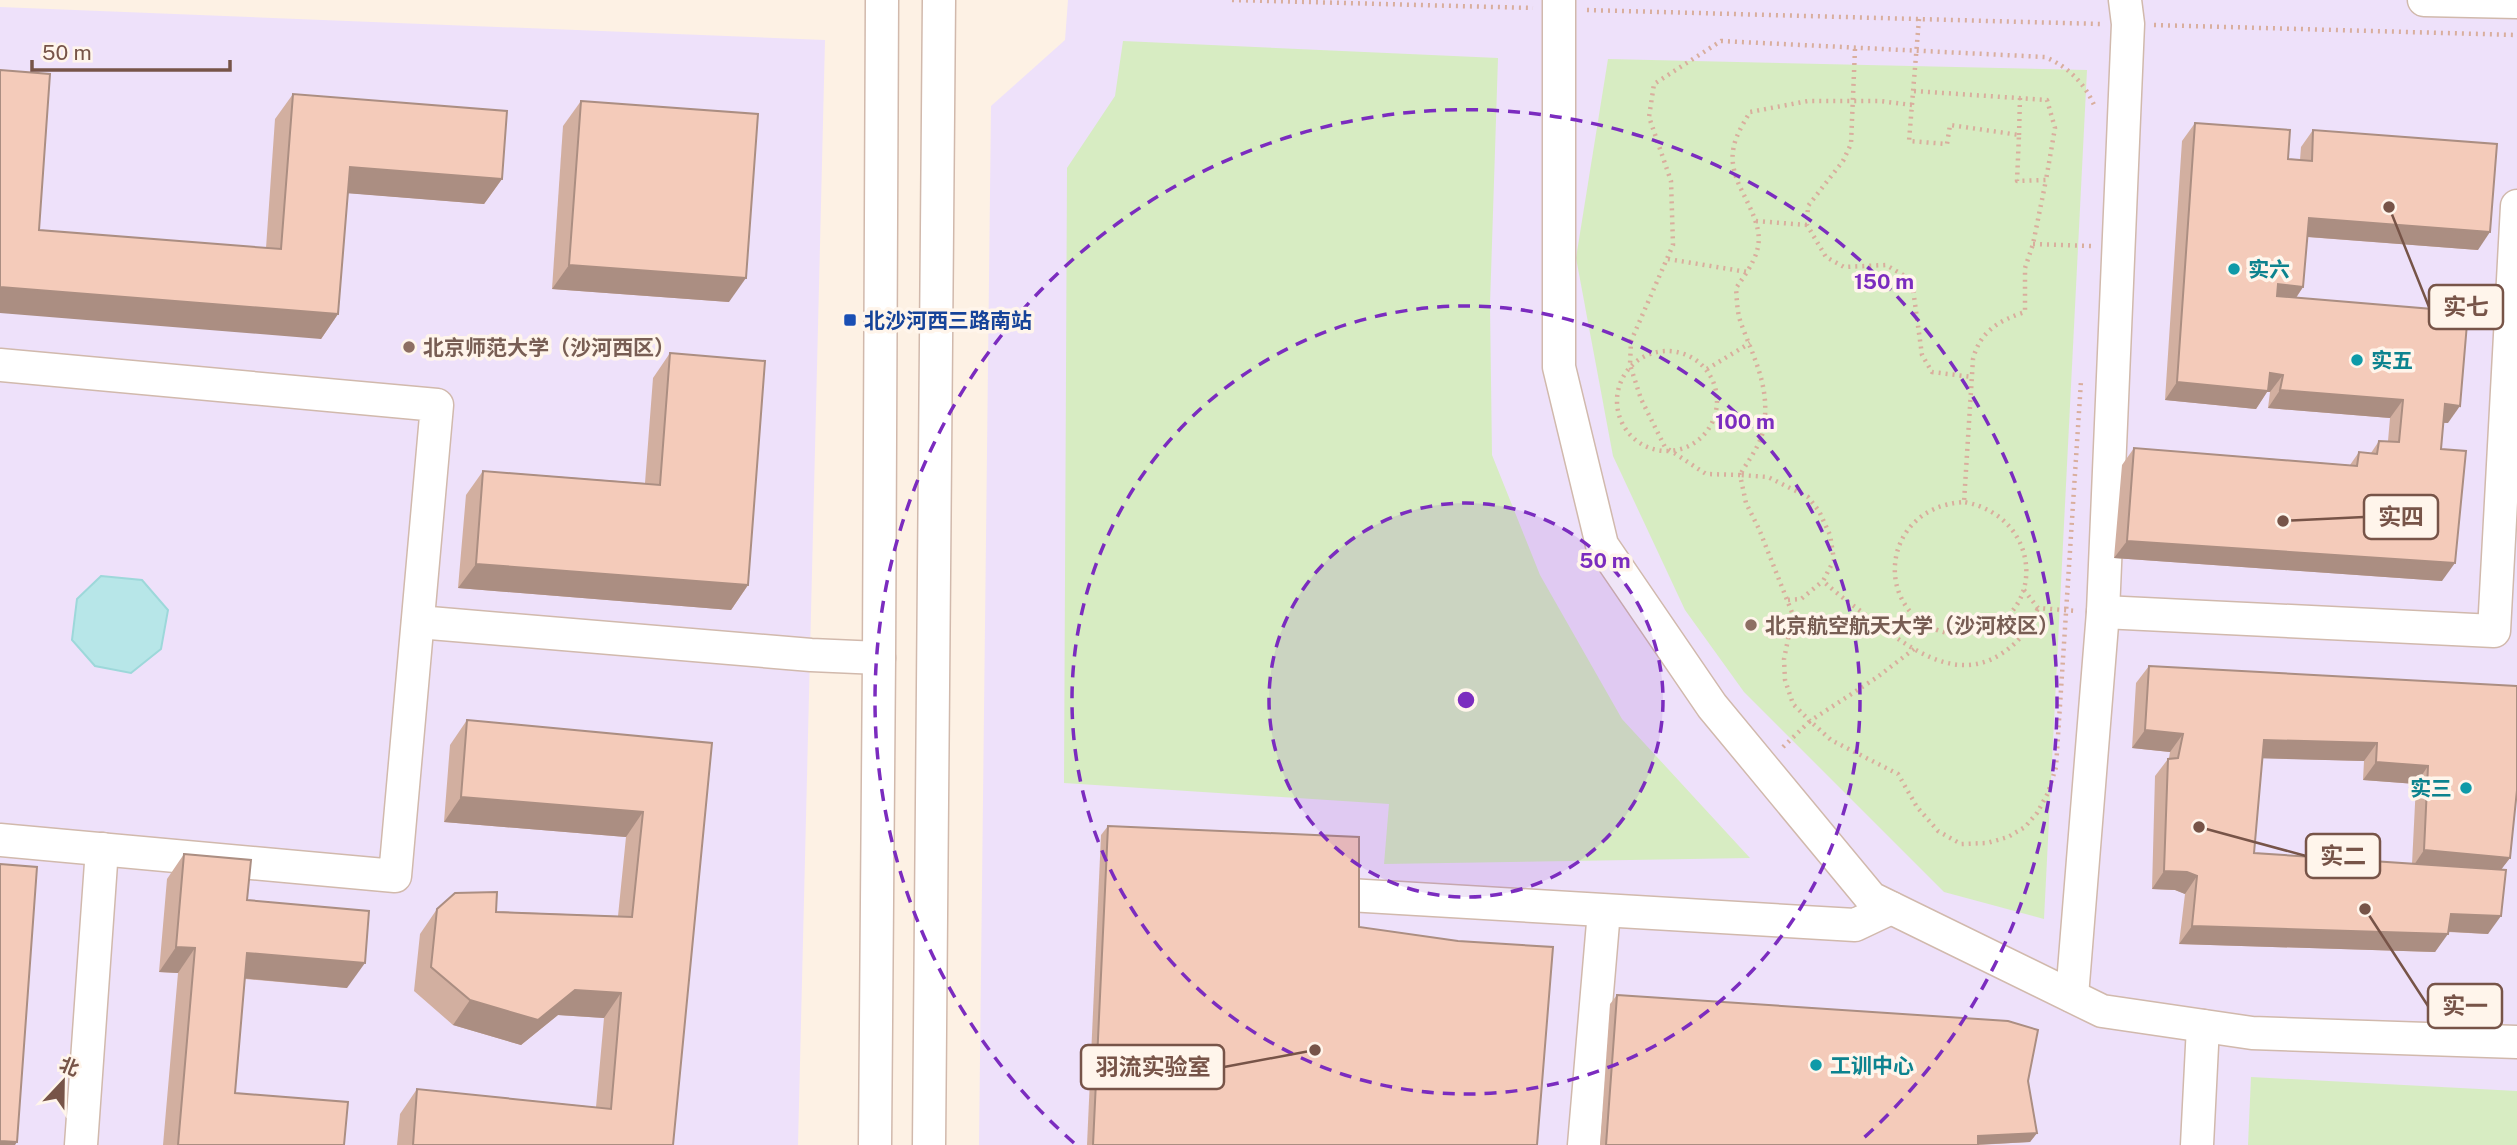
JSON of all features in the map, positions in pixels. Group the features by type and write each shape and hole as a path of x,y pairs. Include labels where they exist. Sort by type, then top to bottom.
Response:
{"street":[{"path":"875,1145 882,0"},
{"path":"929,1145 939,0"},
{"path":"2424,0 2517,2"},
{"path":"1559,4 1559,368 1602,545 1712,706 1871,898 2102,1011 2252,1033 2517,1042"},
{"path":"2072,996 2103,612 2105,246 2127,12"},
{"path":"2103,612 2494,631 2517,206"},
{"path":"0,365 438,405 394,876 0,840"},
{"path":"418,622 811,655 880,658"},
{"path":"80,1145 102,849"},
{"path":"1310,918 1313,893 1854,925 1891,908"},
{"path":"1584,1145 1604,911"},
{"path":"2197,1145 2203,1026"}],"path":[{"path":"1232,0 1559,4 1919,19 2127,12 2517,35"},
{"path":"1919,19 1909,141 1947,145 1950,125 2020,135"},
{"path":"1787,600 1801,599 1823,581 1833,559 1830,535 1819,511 1808,497 1768,477 1706,474 1665,447 1641,400 1630,365 1632,341 1673,245 1671,181 1648,117 1654,84 1721,41 2045,57 2062,64 2078,79 2095,104 2097,114"},
{"path":"1855,49 1851,144 1843,161 1808,206 1807,225 1825,257 1844,267 1886,265 1905,276 1913,289 1922,355 1933,372 1972,377"},
{"path":"1914,91 2047,100 2056,128 2033,244 2025,268 2025,312 2001,320 1976,345 1964,502"},
{"path":"2020,98 2017,181 2046,180"},
{"path":"1912,105 1880,101 1808,102 1750,112 1738,133 1732,153 1737,179 1756,221 1761,243 1736,288 1741,324 1766,393 1763,433 1740,475 1746,503 1793,615 1784,659 1785,680 1793,704 1831,740 1898,774 1917,807 1938,831 1961,844 1987,843 2008,837 2025,827 2048,793 2056,767 2082,367"},
{"path":"1756,221 1807,225"},
{"path":"2033,244 2105,246"},
{"path":"2090,259 2105,246"},
{"path":"1668,259 1747,272"},
{"path":"1707,369 1750,343"},
{"path":"1670,349 1691,355 1707,369 1717,388 1718,410 1709,430 1693,444 1673,451 1652,450 1634,439 1621,423 1616,403 1619,382 1630,365 1649,353 1670,349"},
{"path":"1964,502 1981,505 1997,513 2012,526 2024,547 2027,566 2024,590 2011,613 1986,630 1954,635 1928,626 1904,604 1895,583 1895,554 1913,521 1929,509 1947,503 1964,502"},
{"path":"1823,581 1898,640 1951,665 1986,663 2005,651 2028,631 2038,608"},
{"path":"2024,590 2038,608 2103,612"},
{"path":"1763,768 1810,720 1876,678 1914,649"}],"shaded area":[{"name":"北京航空航天大学（沙河校区）","path":"1068,0 2517,0 2517,1145 979,1145 991,106 1065,40"},
{"name":"北京师范大学（沙河西区）","path":"0,7 825,40 798,1145 0,1145"}],"green space":[{"path":"1123,41 1498,58 1490,305 1492,455 1540,575 1622,719 1750,858 1384,864 1389,804 1064,783 1067,168 1115,96"},
{"path":"1608,59 2087,70 2044,919 1944,892 1744,692 1685,610 1613,456 1576,258"},
{"path":"2251,1077 2517,1091 2517,1145 2248,1145"}],"water":[{"path":"101,576 142,580 168,610 161,649 131,673 95,666 72,640 77,599"}],"building":[{"path":"0,70 50,74 39,230 281,249 293,94 507,111 502,179 350,167 338,314 0,287"},
{"path":"581,101 758,114 746,278 569,265"},
{"path":"2195,123 2290,130 2288,159 2312,161 2313,130 2497,144 2490,232 2309,218 2303,287 2278,284 2277,296 2468,312 2460,406 2445,404 2441,449 2466,451 2455,563 2127,541 2134,448 2357,466 2359,452 2377,454 2379,441 2399,442 2403,400 2280,390 2283,375 2270,373 2268,391 2177,382"},
{"path":"670,353 765,361 748,585 476,564 483,471 660,485"},
{"path":"2149,666 2517,686 2517,790 2510,858 2424,850 2428,766 2376,762 2377,743 2264,740 2254,853 2506,870 2501,916 2451,914 2448,934 2192,926 2197,876 2187,872 2164,871 2168,759 2178,758 2183,734 2145,730"},
{"path":"467,720 712,743 673,1145 413,1145 417,1089 611,1109 621,993 575,990 538,1020 470,1000 431,967 437,909 455,893 497,892 496,912 632,917 643,812 461,797"},
{"path":"1108,826 1359,837 1359,927 1458,941 1553,947 1537,1145 1093,1145"},
{"path":"184,854 251,860 247,900 369,911 365,963 247,953 235,1093 348,1102 344,1145 178,1145 195,948 176,947"},
{"path":"0,864 37,867 17,1142 0,1141"},
{"name":"工训中心","path":"1617,995 2008,1021 2038,1030 2028,1081 2037,1133 1978,1136 1978,1145 1606,1145"}],"place":[{"name":"实七","path":"2389,207"},
{"name":"实六","path":"2234,269"},
{"name":"北沙河西三路南站","path":"850,320"},
{"name":"北京师范大学（沙河西区）","path":"409,347"},
{"name":"实五","path":"2357,360"},
{"name":"实四","path":"2283,521"},
{"name":"北京航空航天大学（沙河校区）","path":"1751,625"},
{"name":"实三","path":"2466,788"},
{"name":"实二","path":"2199,827"},
{"name":"实一","path":"2365,909"},
{"name":"羽流实验室","path":"1315,1050"},
{"name":"工训中心","path":"1816,1065"}]}
